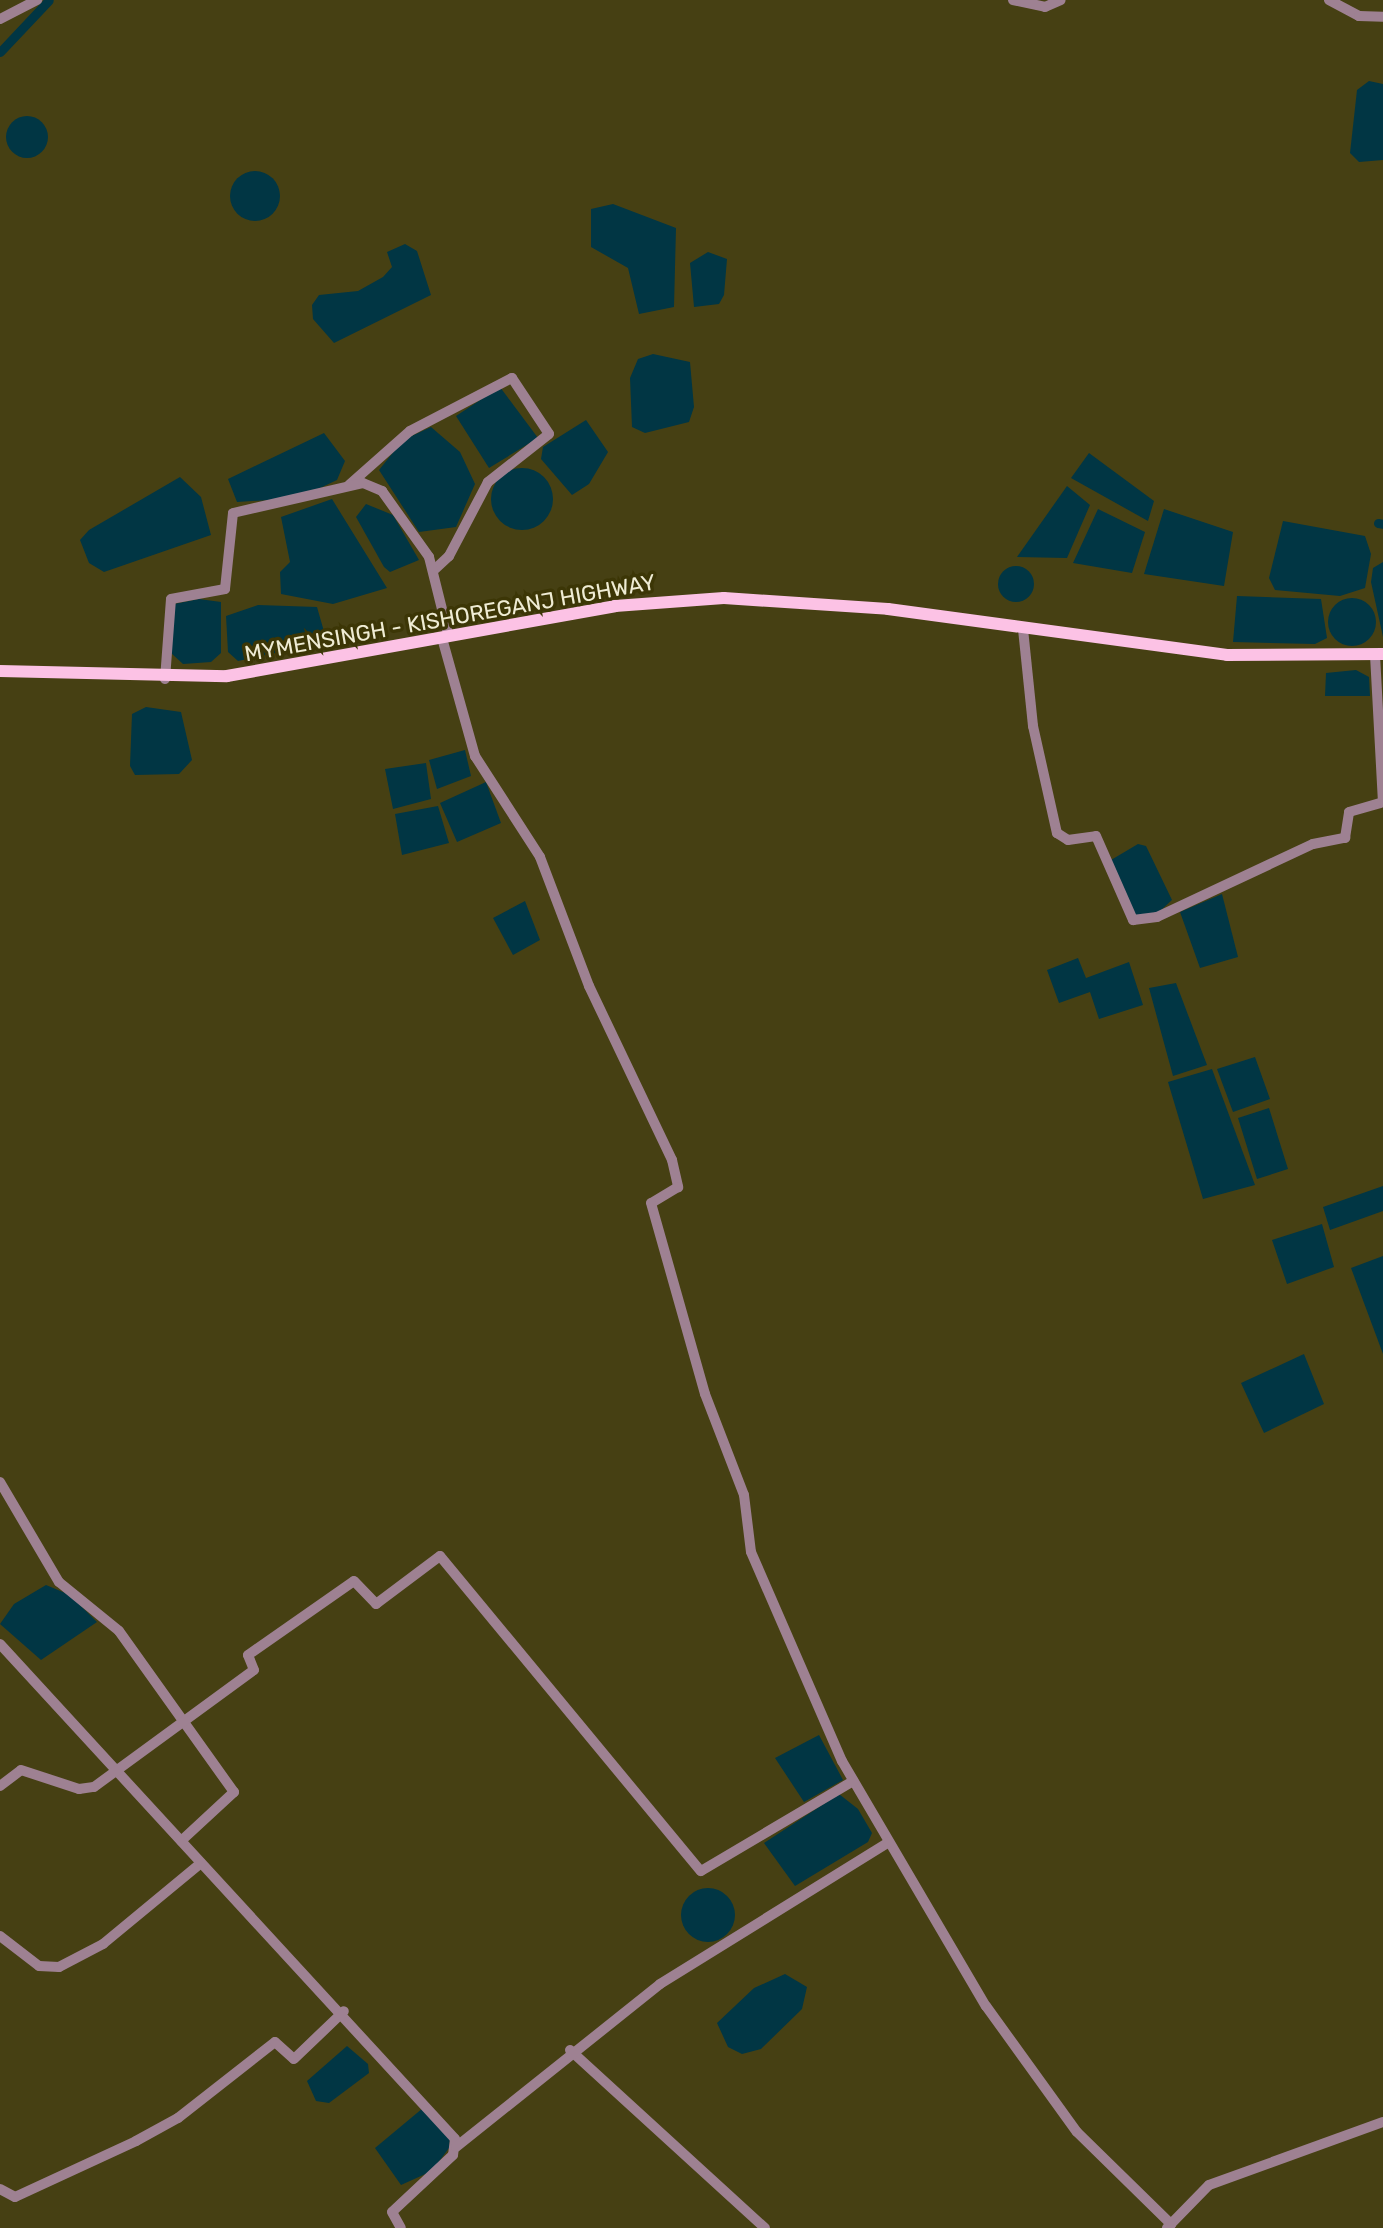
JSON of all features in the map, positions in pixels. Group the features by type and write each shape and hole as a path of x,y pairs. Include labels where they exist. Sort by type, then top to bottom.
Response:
{"main road":[{"name":"MYMENSINGH - KISHOREGANJ HIGHWAY","path":"0,671 165,679 255,672 615,606 734,597 888,609 1227,655 1379,655"}],"street":[{"path":"0,19 37,0"},
{"path":"1013,0 1045,7 1061,0"},
{"path":"1329,0 1359,16 1383,17"},
{"path":"348,486 410,431 512,378 549,434 488,482 449,556 434,570"},
{"path":"165,679 171,599 225,589 233,513 363,483 382,491 434,570 446,638 475,756 540,857 589,986 672,1160 678,1187 651,1203 705,1394 744,1495 751,1552 853,1781 986,2006 1077,2132 1169,2226 1209,2185 1383,2122"},
{"path":"1023,629 1033,726 1057,833 1068,840 1096,836 1133,920 1157,917 1286,856 1345,838 1349,812 1382,802 1379,655"},
{"path":"0,1482 59,1582 119,1631 234,1792 181,1841"},
{"path":"0,1786 21,1770 79,1789 120,1771 254,1670 248,1655 354,1581 376,1604 440,1556 701,1871 853,1781"},
{"path":"0,1644 120,1771 201,1863 344,2011 456,2147"},
{"path":"401,2228 392,2212 456,2147 570,2050 660,1984 889,1842"},
{"path":"0,1936 39,1966 59,1967 103,1944 201,1863"},
{"path":"0,2189 15,2197 136,2141 178,2118 275,2042 294,2059 344,2011"},
{"path":"570,2050 765,2228"}],"water":[{"path":"1369,81 1383,84 1383,160 1359,162 1350,153 1357,90"},
{"path":"27,116 42,122 48,137 42,152 27,158 12,152 6,137 12,122"},
{"path":"255,171 272,179 280,196 272,213 255,221 238,213 230,196 238,179"},
{"path":"613,204 676,228 674,307 639,314 628,268 591,247 591,209"},
{"path":"405,244 417,251 431,295 334,343 313,319 312,305 319,295 358,291 383,277 392,267 387,252"},
{"path":"708,252 727,259 724,295 719,304 694,307 690,263"},
{"path":"653,354 690,362 694,407 689,422 645,433 632,427 630,378 638,359"},
{"path":"500,387 538,438 489,468 456,416"},
{"path":"586,420 608,452 589,484 572,495 541,459 543,447"},
{"path":"431,427 460,452 475,484 456,527 419,532 379,470 403,440"},
{"path":"324,433 345,461 337,480 299,498 237,502 228,479"},
{"path":"1089,453 1154,501 1148,521 1071,478"},
{"path":"522,468 534,470 544,477 551,487 551,511 544,521 534,528 522,530 510,528 500,521 493,511 491,499 493,487 500,477 510,470"},
{"path":"180,477 201,497 211,535 104,572 89,563 80,540 89,530"},
{"path":"1067,486 1090,505 1067,558 1017,557"},
{"path":"332,499 387,588 333,604 281,594 280,572 290,562 281,517"},
{"path":"366,504 393,515 419,560 390,572 384,567 356,517"},
{"path":"1098,509 1145,532 1132,573 1073,563"},
{"path":"1164,509 1233,532 1224,586 1144,574"},
{"path":"1283,521 1365,536 1371,554 1365,588 1340,596 1275,590 1269,578"},
{"path":"1383,562 1383,637 1371,582 1373,568"},
{"path":"1016,566 1029,571 1034,584 1029,597 1016,602 1003,597 998,584 1003,571"},
{"path":"1237,596 1321,599 1327,638 1315,644 1233,642"},
{"path":"1352,598 1369,605 1376,622 1369,639 1352,646 1335,639 1328,622 1335,605"},
{"path":"199,599 221,602 221,653 211,662 183,664 170,652 174,604"},
{"path":"258,605 317,607 327,642 238,661 228,652 226,616"},
{"path":"1356,670 1369,677 1370,696 1325,696 1326,673"},
{"path":"146,707 181,712 192,760 179,774 135,775 130,766 132,714"},
{"path":"465,750 471,776 437,789 429,760"},
{"path":"426,763 431,799 393,809 385,769"},
{"path":"486,782 501,823 457,842 440,803"},
{"path":"438,806 449,843 402,855 395,814"},
{"path":"1138,844 1146,846 1172,900 1159,912 1136,916 1111,860"},
{"path":"1222,894 1238,957 1200,968 1180,912"},
{"path":"525,901 540,940 513,955 493,918"},
{"path":"1078,958 1086,978 1129,962 1143,1005 1099,1019 1090,992 1059,1003 1047,970"},
{"path":"1176,983 1207,1065 1173,1076 1149,988"},
{"path":"1255,1057 1270,1099 1233,1112 1217,1069"},
{"path":"1212,1069 1255,1185 1203,1199 1168,1082"},
{"path":"1269,1108 1288,1169 1257,1179 1238,1118"},
{"path":"1383,1186 1383,1211 1330,1230 1323,1207"},
{"path":"1322,1224 1334,1267 1287,1284 1272,1240"},
{"path":"1383,1256 1383,1354 1351,1268"},
{"path":"1304,1354 1324,1404 1264,1433 1241,1383"},
{"path":"46,1585 70,1595 97,1622 41,1660 0,1624 14,1604"},
{"path":"819,1735 843,1780 804,1802 775,1758"},
{"path":"839,1794 858,1809 872,1833 868,1842 795,1886 764,1843"},
{"path":"708,1888 727,1896 735,1915 727,1934 708,1942 689,1934 681,1915 689,1896"},
{"path":"785,1974 807,1987 802,2009 761,2049 742,2054 728,2047 717,2023 754,1988"},
{"path":"347,2046 368,2064 369,2073 329,2103 316,2101 307,2081"},
{"path":"423,2108 450,2139 449,2148 432,2171 401,2185 375,2148"}],"waterway":[{"path":"0,52 49,0"},
{"path":"1378,523 1383,524"}]}
